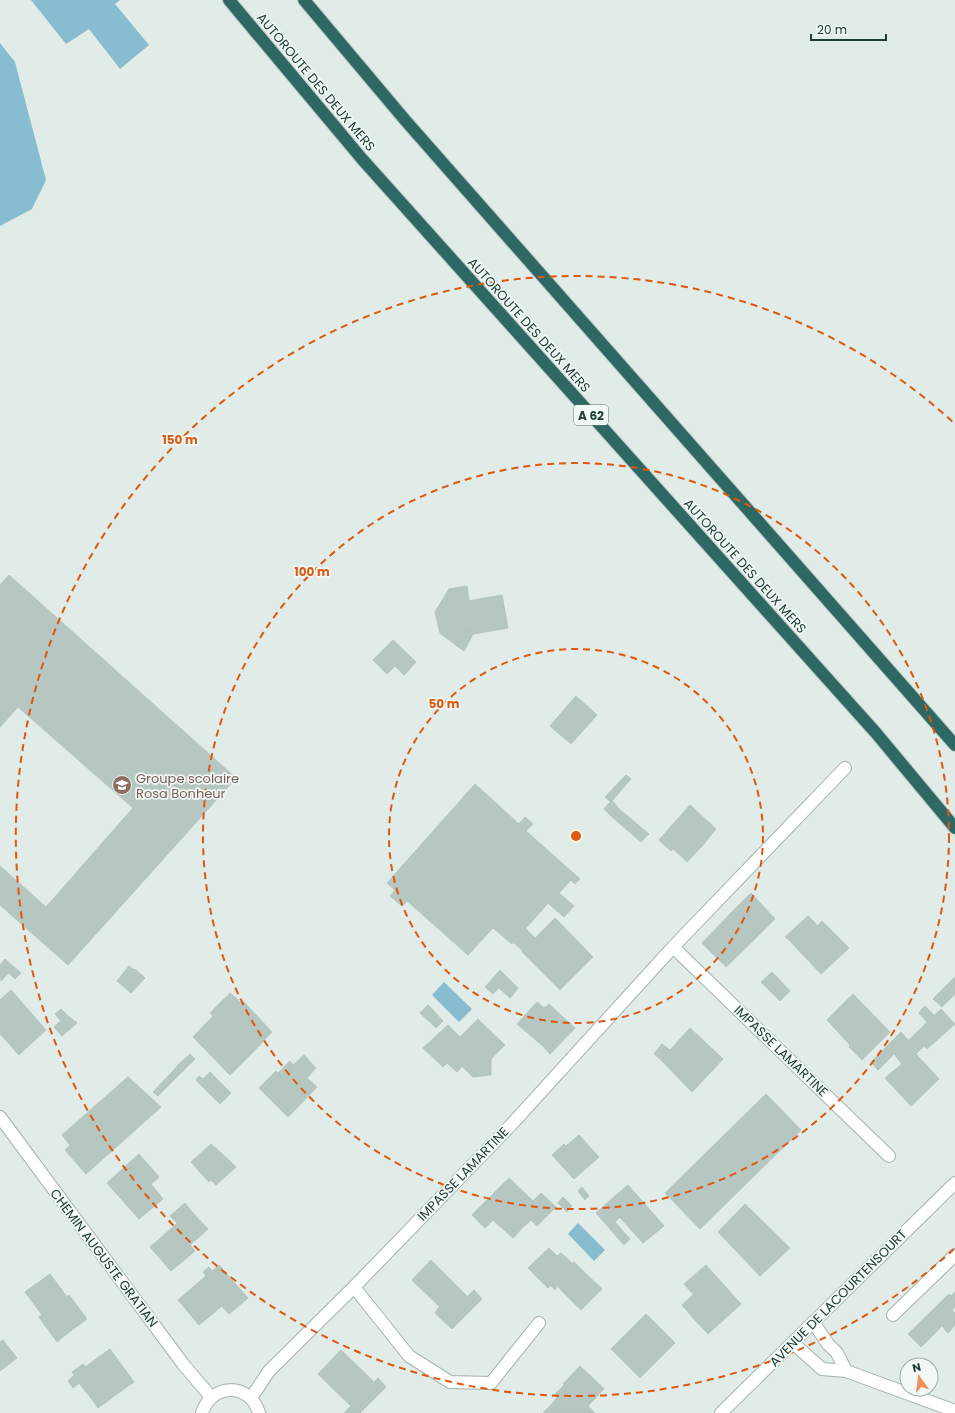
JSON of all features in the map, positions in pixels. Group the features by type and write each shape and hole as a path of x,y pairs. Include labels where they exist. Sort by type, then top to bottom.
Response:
{"highway":[{"name":"AUTOROUTE DES DEUX MERS","path":"229,0 362,159 876,733 955,828"},
{"path":"304,0 405,120 955,745"}],"street":[{"name":"IMPASSE LAMARTINE","path":"251,1398 268,1371 354,1287 511,1125 673,947 845,768"},
{"name":"IMPASSE LAMARTINE","path":"673,947 889,1156"},
{"name":"CHEMIN AUGUSTE GRATIAN","path":"0,1117 179,1358 211,1397"},
{"name":"AVENUE DE LACOURTENSOURT","path":"721,1413 955,1183"},
{"path":"893,1315 955,1255"},
{"path":"354,1287 409,1356 450,1382 491,1383 539,1323"},
{"path":"813,1322 828,1344 837,1353 846,1371"},
{"path":"793,1343 822,1369 846,1371 955,1411"},
{"path":"202,1413 204,1406 211,1397 227,1390 235,1390 244,1393 251,1398 257,1406 259,1413"}],"water":[{"path":"31,0 120,0 115,4 149,45 120,69 89,29 66,44"},
{"path":"0,43 15,62 46,180 32,209 0,226"},
{"path":"444,982 472,1009 459,1022 432,995"},
{"path":"578,1223 605,1250 594,1261 568,1234"}],"building":[{"path":"9,575 236,778 68,965 0,905 0,866 46,907 133,808 18,707 0,727 0,585"},
{"path":"467,586 469,601 502,595 508,628 473,634 472,630 464,632 457,646 440,633 435,612 448,610 452,604 449,589"},
{"path":"449,589 452,604 448,610 435,612"},
{"path":"472,630 473,634 464,651 457,646 464,632"},
{"path":"393,640 416,662 404,675 395,666 387,674 373,660"},
{"path":"576,696 597,715 571,744 550,726"},
{"path":"626,775 631,779 611,802 605,797"},
{"path":"475,784 519,824 525,817 533,824 526,831 580,879 575,884 571,880 559,893 574,906 564,917 548,903 512,944 493,928 468,955 387,883"},
{"path":"612,800 619,809 611,816 604,809"},
{"path":"690,805 716,829 702,846 697,842 683,858 673,849 671,851 659,840"},
{"path":"619,809 649,834 641,842 611,816"},
{"path":"697,842 702,846 687,862 683,858"},
{"path":"395,890 407,901 402,906 390,896"},
{"path":"751,893 775,919 759,935 734,910"},
{"path":"734,910 759,935 726,967 702,943"},
{"path":"808,916 818,926 814,929 817,933 827,931 846,951 837,959 804,926 789,940 785,937"},
{"path":"555,918 593,957 560,990 522,952"},
{"path":"822,921 849,948 846,951 827,931 817,933 814,929"},
{"path":"804,926 837,959 821,974 789,940"},
{"path":"526,929 535,938 523,951 514,943"},
{"path":"5,959 14,967 1,981 0,965"},
{"path":"129,966 145,978 131,993 117,981"},
{"path":"14,967 21,973 15,979 9,973"},
{"path":"500,970 508,978 493,994 485,987"},
{"path":"772,972 790,991 780,1001 761,982"},
{"path":"955,977 955,994 942,1007 933,999"},
{"path":"508,978 518,988 510,998 499,988"},
{"path":"11,990 46,1030 22,1052 4,1033 2,1036 0,1034 0,1000"},
{"path":"230,993 241,1003 243,1001 272,1032 253,1052 222,1021 200,1044 193,1037 213,1016 210,1013"},
{"path":"853,994 890,1032 862,1060 849,1047 850,1045 827,1020"},
{"path":"537,1002 544,1008 549,1004 567,1021 543,1046 517,1024"},
{"path":"428,1005 443,1021 436,1028 420,1013"},
{"path":"925,1006 934,1015 931,1018 922,1009"},
{"path":"61,1009 67,1015 61,1021 55,1014"},
{"path":"922,1009 931,1018 927,1022 919,1013"},
{"path":"941,1009 955,1024 927,1049 914,1035"},
{"path":"67,1015 77,1023 62,1036 54,1027"},
{"path":"478,1019 485,1026 466,1043 460,1037"},
{"path":"222,1021 253,1052 230,1075 200,1044"},
{"path":"567,1021 575,1028 550,1054 543,1046"},
{"path":"448,1025 466,1043 485,1026 505,1045 473,1077 453,1057 443,1067 423,1048"},
{"path":"690,1028 723,1059 692,1092 661,1060"},
{"path":"901,1032 908,1040 878,1070 871,1062"},
{"path":"4,1033 22,1052 19,1055 2,1036"},
{"path":"914,1035 924,1046 916,1054 939,1079 911,1106 885,1078 902,1064 894,1054"},
{"path":"662,1044 670,1050 661,1060 654,1054"},
{"path":"190,1054 195,1059 184,1070 178,1065"},
{"path":"304,1055 316,1068 307,1078 317,1087 288,1117 264,1093"},
{"path":"453,1057 463,1066 457,1072 447,1063"},
{"path":"491,1058 491,1075 473,1077"},
{"path":"290,1061 293,1065 264,1093 259,1088 276,1071 278,1073"},
{"path":"178,1065 184,1070 178,1076 173,1071"},
{"path":"173,1071 178,1076 158,1096 153,1092"},
{"path":"210,1072 231,1093 220,1104 196,1080 199,1076 203,1079"},
{"path":"128,1077 161,1107 86,1174 65,1150 70,1145 62,1135"},
{"path":"766,1094 801,1130 700,1229 665,1193"},
{"path":"579,1135 599,1157 574,1179 552,1155 564,1144 566,1146"},
{"path":"211,1144 231,1162 209,1182 191,1162"},
{"path":"139,1154 159,1177 151,1184 163,1199 139,1219 107,1183"},
{"path":"231,1162 236,1167 216,1185 211,1180"},
{"path":"509,1178 533,1201 541,1193 556,1207 541,1222 528,1209 516,1220 523,1227 513,1238 493,1220 485,1228 472,1215"},
{"path":"628,1185 664,1226 643,1243 607,1203"},
{"path":"582,1187 589,1196 585,1200 578,1191"},
{"path":"563,1197 572,1206 567,1212 558,1203"},
{"path":"185,1203 191,1211 177,1223 170,1216"},
{"path":"607,1203 620,1217 615,1222 630,1239 624,1245 596,1213"},
{"path":"745,1204 790,1248 760,1276 718,1232"},
{"path":"528,1209 541,1222 537,1226 531,1220 523,1227 516,1220"},
{"path":"191,1211 208,1229 190,1245 195,1251 177,1266 156,1242"},
{"path":"156,1242 177,1266 171,1271 150,1247"},
{"path":"549,1248 568,1267 574,1262 602,1289 581,1310 554,1283 548,1288 528,1268"},
{"path":"561,1253 572,1263 568,1267 557,1256"},
{"path":"431,1260 476,1305 452,1329 440,1318 445,1312 412,1280"},
{"path":"219,1265 238,1287 219,1303 222,1306 199,1325 178,1300 206,1276 203,1272 209,1267 212,1271"},
{"path":"706,1265 741,1304 708,1334 693,1318 704,1307 684,1284"},
{"path":"50,1274 67,1297 69,1295 87,1319 64,1336 47,1312 42,1315 25,1292"},
{"path":"554,1283 557,1286 555,1290 551,1286"},
{"path":"238,1287 248,1298 229,1314 219,1303"},
{"path":"474,1290 482,1299 476,1305 467,1297"},
{"path":"955,1292 955,1307 952,1310 955,1313 955,1325 948,1333 942,1326 921,1347 908,1334 949,1294 951,1296"},
{"path":"693,1295 704,1307 693,1318 682,1305"},
{"path":"439,1307 445,1312 440,1318 435,1313"},
{"path":"47,1312 64,1336 57,1342 39,1317"},
{"path":"646,1314 675,1343 640,1378 611,1349 620,1340 623,1343 633,1334 629,1331"},
{"path":"629,1331 633,1334 623,1343 620,1340"},
{"path":"3,1340 17,1358 0,1371 0,1342"},
{"path":"110,1349 134,1382 121,1391 118,1385 94,1402 79,1383 73,1388 68,1381 74,1375 77,1379 88,1371 85,1367"},
{"path":"341,1350 374,1382 378,1378 386,1387 360,1413 358,1413 318,1374"},
{"path":"83,1364 88,1371 77,1379 72,1372"},
{"path":"580,1366 600,1385 585,1403 595,1413 554,1413 549,1407 567,1387 563,1384"},
{"path":"118,1385 121,1391 98,1408 94,1402"},
{"path":"564,1385 567,1387 557,1398 554,1395"},
{"path":"600,1385 604,1389 588,1406 585,1403"},
{"path":"351,1406 358,1413 344,1413"},
{"path":"549,1407 554,1413 543,1413"}],"place":[{"name":"Groupe scolaire Rosa Bonheur","path":"122,785"}]}
